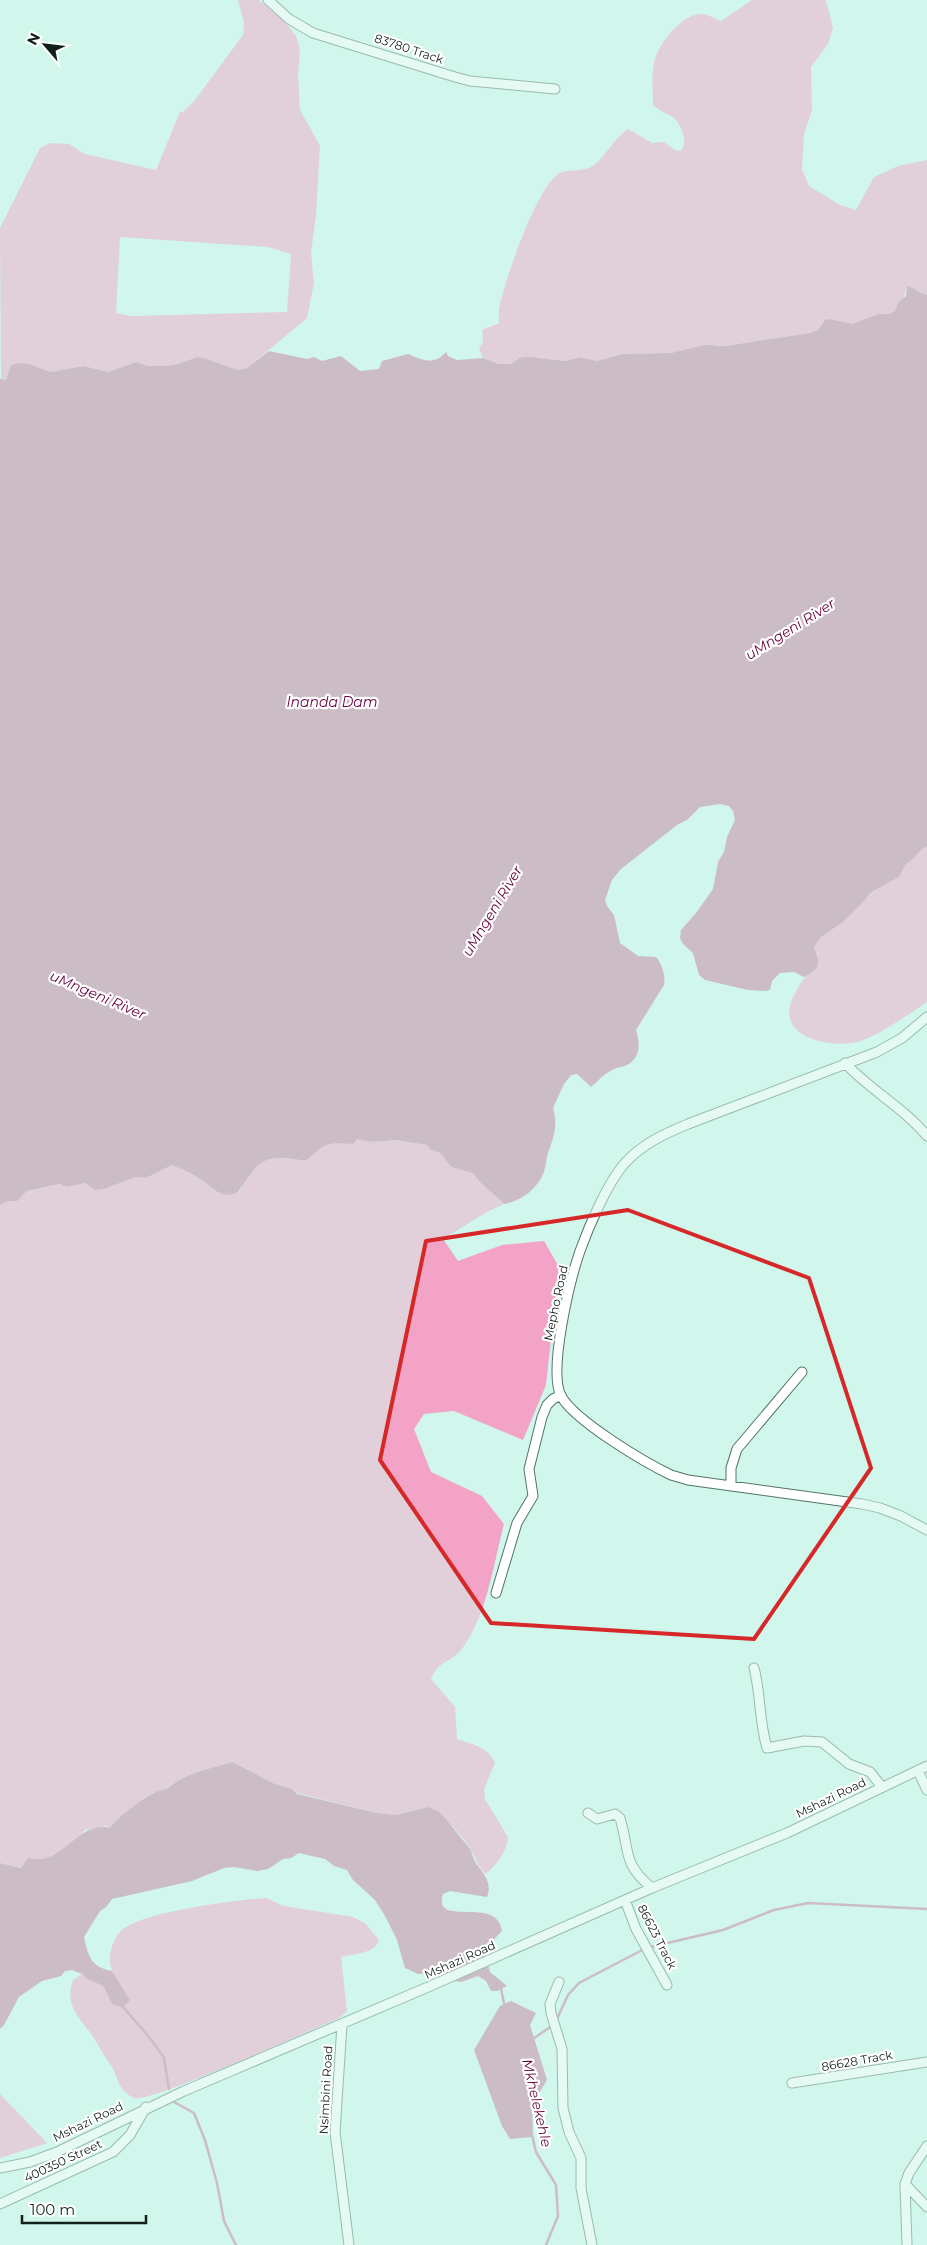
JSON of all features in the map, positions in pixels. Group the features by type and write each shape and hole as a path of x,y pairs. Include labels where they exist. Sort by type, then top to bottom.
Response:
{"street":[{"name":"83780 Track","path":"268,0 289,19 313,33 455,78 555,89"},
{"name":"Mepho Road","path":"927,1017 902,1038 886,1047 660,1136 637,1150 623,1165 608,1189 580,1250 557,1361 557,1378 561,1395 576,1414 660,1470 688,1480 827,1498 880,1508 927,1530"},
{"path":"845,1064 893,1104 927,1136"},
{"path":"731,1486 731,1468 737,1449 802,1372"},
{"path":"496,1593 517,1523 533,1496 529,1469 542,1418 547,1405 561,1395"},
{"path":"754,1668 758,1682 760,1715 767,1748 804,1741 822,1742 850,1764 870,1772 882,1787"},
{"name":"Mshazi Road","path":"0,2168 30,2162 57,2152 146,2107 428,1987 652,1888 787,1833 927,1766"},
{"path":"918,1771 927,1790"},
{"path":"588,1812 597,1819 615,1814 620,1818 633,1871 652,1888"},
{"name":"86623 Track","path":"625,1900 636,1929 667,1985"},
{"path":"559,1982 550,2004 562,2050 563,2108 569,2132 581,2158 581,2188 592,2245"},
{"name":"Nsimbini Road","path":"342,2024 335,2132 349,2245"},
{"name":"86628 Track","path":"792,2083 927,2062"},
{"name":"400350 Street","path":"0,2204 113,2152 130,2135 146,2107"},
{"path":"907,2245 906,2184 909,2173 927,2146"},
{"path":"906,2184 927,2207"}],"highlighted area":[{"path":"628,1210 809,1278 871,1468 754,1639 491,1623 380,1460 426,1241"}],"shaded area":[{"path":"238,0 259,0 284,21 296,36 300,50 298,74 300,110 320,146 316,215 311,253 314,283 307,318 247,368 238,370 197,357 166,366 148,366 136,362 108,372 84,366 50,372 11,365 6,380 1,381 0,228 40,148 50,143 69,144 85,154 156,170 180,112 183,112 195,100 243,35 244,23","holes":["120,237 268,247 291,254 287,312 132,316 116,313"]},
{"path":"752,0 826,0 833,28 828,44 811,67 812,110 804,134 802,169 809,186 840,205 856,210 874,177 898,166 927,160 927,295 907,286 901,302 896,310 890,314 878,315 855,324 825,320 818,330 810,333 725,346 718,345 671,353 622,354 597,361 580,357 566,361 518,358 511,364 499,364 483,358 479,349 483,341 482,330 499,323 499,306 516,254 532,213 551,181 560,173 586,169 594,165 603,157 618,137 628,129 652,143 664,142 675,150 681,151 684,139 679,125 674,118 653,105 654,63 660,47 672,31 687,18 703,14 721,21"},
{"path":"927,847 927,1002 883,1030 865,1040 857,1042 829,1043 809,1038 801,1033 794,1027 790,1019 790,1008 793,997 802,981 814,972 818,955 814,947 821,937 843,922 870,893 899,877 906,864 922,849"},
{"path":"357,1139 372,1142 396,1140 427,1145 431,1150 440,1153 454,1168 475,1174 504,1204 487,1212 443,1239 458,1261 502,1245 544,1241 559,1267 546,1385 523,1440 454,1411 424,1414 414,1429 431,1472 482,1496 504,1524 488,1590 477,1623 461,1650 441,1665 431,1679 455,1707 457,1739 484,1750 495,1763 484,1789 485,1799 508,1837 503,1853 494,1867 485,1874 478,1865 470,1848 456,1830 428,1807 396,1815 377,1813 297,1793 232,1762 189,1775 167,1789 153,1793 128,1810 110,1828 106,1826 85,1830 60,1852 50,1857 30,1861 21,1868 0,1863 0,1205 21,1197 27,1191 61,1184 68,1187 85,1183 104,1189 136,1177 146,1178 172,1165 195,1175 214,1190 225,1193 238,1193 255,1168 265,1161 273,1158 306,1160 329,1143"},
{"path":"266,1898 284,1906 353,1917 365,1923 379,1940 377,1945 368,1951 341,1957 347,2011 339,2018 199,2078 147,2096 135,2098 130,2096 123,2090 113,2069 92,2035 76,2014 71,1999 73,1980 82,1974 87,1979 103,1986 107,1994 130,2000 115,1977 110,1960 111,1949 121,1931 131,1924 168,1913 212,1904"},
{"path":"0,2094 47,2143 0,2158"}],"water":[{"name":"Inanda Dam","path":"907,286 927,295 927,847 922,849 906,864 899,877 870,893 843,922 821,937 814,947 818,957 816,969 804,977 794,972 780,973 772,981 770,990 765,991 748,990 705,980 699,975 693,953 683,944 680,938 681,930 713,889 718,862 724,852 727,837 735,820 733,811 729,806 720,804 700,807 687,820 677,825 621,869 612,880 605,900 614,915 620,943 638,956 656,957 663,970 664,985 636,1030 638,1050 632,1062 609,1072 591,1087 577,1074 571,1075 564,1084 553,1108 555,1130 544,1172 533,1189 523,1197 504,1204 474,1174 454,1168 440,1153 431,1150 427,1145 396,1140 372,1142 357,1139 353,1144 327,1144 307,1160 282,1158 265,1161 259,1164 237,1193 226,1195 217,1192 194,1175 172,1165 146,1178 136,1177 104,1189 95,1190 85,1183 68,1187 60,1184 27,1191 17,1201 7,1201 0,1205 0,379 6,380 11,365 18,363 29,364 50,372 84,366 108,372 136,362 148,366 166,366 197,357 238,370 247,368 269,351 307,359 314,357 322,361 341,356 360,371 379,369 382,361 408,354 428,361 437,359 446,352 448,356 457,360 483,358 499,364 511,364 519,358 528,357 566,361 580,357 597,361 622,354 671,353 706,345 725,346 810,333 818,330 825,320 829,319 852,324 879,314 889,314 895,311 898,303 906,296"},
{"path":"232,1762 275,1784 292,1789 297,1794 377,1813 396,1815 428,1807 438,1811 471,1850 476,1863 486,1878 489,1890 487,1897 450,1891 443,1894 442,1904 447,1909 479,1912 490,1915 498,1920 502,1931 484,1950 490,1972 507,1986 497,1991 491,1991 486,1981 478,1976 461,1982 454,1981 444,1972 418,1974 405,1968 397,1940 375,1900 353,1880 347,1870 334,1866 325,1859 299,1853 291,1858 283,1859 268,1869 257,1871 234,1867 224,1868 192,1881 112,1899 100,1911 84,1937 92,1960 99,1967 112,1971 130,2000 123,2007 113,2005 103,1986 72,1970 65,1971 61,1976 42,1981 19,1997 0,2029 0,1863 21,1868 28,1858 40,1859 51,1856 88,1830 99,1827 110,1828 128,1810 153,1793 167,1789 189,1775"},
{"path":"511,2001 536,2013 530,2025 547,2080 532,2105 533,2137 510,2139 502,2126 474,2050 500,2006"}],"waterway":[{"path":"556,2021 568,1995 579,1983 646,1948 723,1930 774,1910 808,1903 927,1909"},
{"name":"Mkhelekehle","path":"501,1989 505,2008"},
{"path":"123,2007 150,2038 164,2058 169,2089"},
{"path":"533,2039 553,2025"},
{"path":"174,2102 194,2113 205,2140 217,2183 224,2221 236,2245"},
{"name":"Mkhelekehle","path":"532,2135 536,2152 556,2185 558,2216 546,2245"}],"water label":[{"name":"uMngeni River","path":"790,629"},
{"name":"uMngeni River","path":"492,911"},
{"name":"uMngeni River","path":"98,995"}]}
